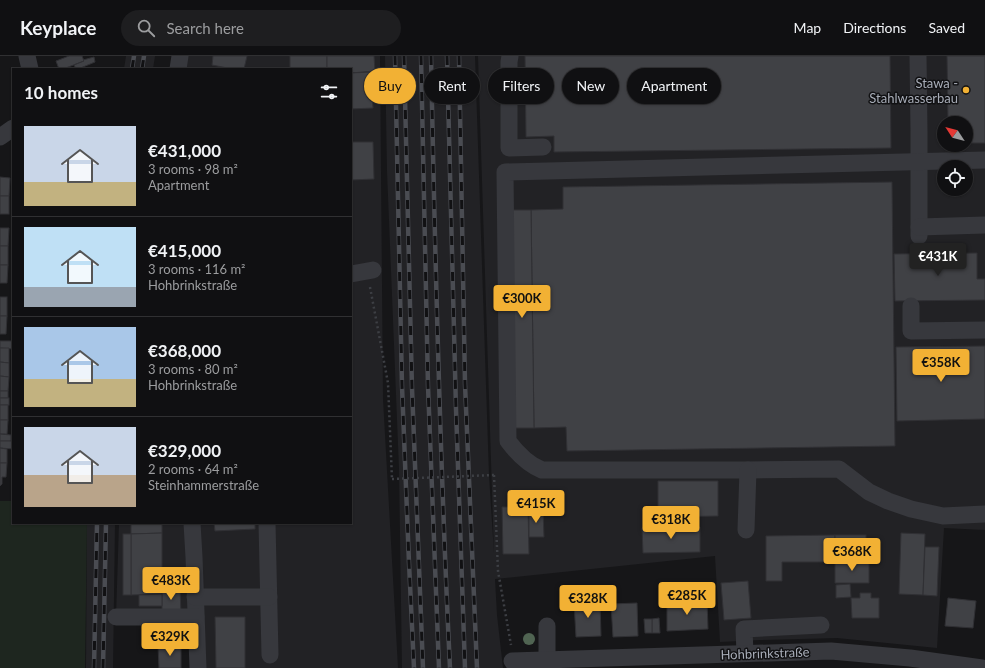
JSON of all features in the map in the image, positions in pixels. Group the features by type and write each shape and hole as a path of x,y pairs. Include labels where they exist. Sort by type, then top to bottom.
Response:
{"street":[{"path":"27,56 30,68"},
{"path":"178,68 180,56"},
{"path":"510,56 510,148 543,147"},
{"path":"918,56 919,232 985,225"},
{"path":"0,137 12,129"},
{"path":"985,160 505,172 508,441 514,450 534,467 542,470 839,469 869,492 888,501 911,509 943,516 985,514"},
{"path":"352,274 373,270"},
{"path":"911,306 911,331 985,330"},
{"path":"746,530 748,470"},
{"path":"192,524 198,668"},
{"path":"267,524 270,655"},
{"path":"195,597 269,597"},
{"path":"116,617 196,617"},
{"path":"745,653 744,629 821,625"},
{"path":"547,626 547,659"},
{"name":"Hohbrinkstraße","path":"512,661 831,651 910,658 982,668"}],"path":[{"path":"373,299 388,383 392,479 494,475 498,572 508,623 512,661"}],"shaded area":[{"path":"126,56 155,56 153,68 124,68"},
{"path":"180,56 380,56 380,68 364,68 364,104 380,104 383,399 398,668 198,668 196,617 116,617 119,524 352,524 352,68 178,68"},
{"path":"385,56 475,56 475,68 424,68 424,104 477,104 489,475 494,554 480,104 480,68 478,68 478,56 985,56 985,530 944,528 937,648 837,638 720,642 715,556 495,579 497,615 503,668 402,668 399,469 387,171 386,104 416,104 416,68 385,68"},
{"path":"0,501 12,501 12,524 87,524 85,668 0,668"},
{"path":"87,524 115,524 113,668 86,668"}],"building":[{"path":"69,56 82,56 84,61 66,68 59,68 56,61"},
{"path":"213,56 247,56 244,68 228,68 212,65"},
{"path":"290,56 327,56 327,68 290,68"},
{"path":"327,56 374,56 375,68 364,68 364,72 352,73 352,68 327,68"},
{"path":"525,56 890,56 891,148 554,152 554,136 526,137 526,104 554,104 554,68 525,68"},
{"name":"Stawa - Stahlwasserbau","path":"947,56 985,56 985,143 973,143 973,116 948,116"},
{"path":"94,57 95,62 80,68 76,68 74,65 84,61 83,60"},
{"path":"364,72 364,104 373,104 373,108 352,109 352,73"},
{"path":"352,142 373,142 374,179 352,180"},
{"path":"0,177 10,178 9,196 0,196"},
{"path":"892,182 895,446 567,451 566,427 534,428 531,210 563,209 563,187"},
{"path":"0,196 9,196 9,214 0,214"},
{"path":"511,210 531,210 534,428 514,428"},
{"path":"0,228 9,228 8,246 0,246"},
{"path":"0,246 8,246 8,265 0,265"},
{"path":"977,253 977,279 985,279 985,300 895,301 894,254"},
{"path":"0,265 8,265 7,283 0,283"},
{"path":"0,297 7,297 7,316 0,316"},
{"path":"0,316 7,316 6,334 0,334"},
{"path":"0,341 12,341 12,349 0,348"},
{"path":"985,346 985,419 897,421 896,347"},
{"path":"0,348 9,348 9,363 0,362"},
{"path":"0,362 9,363 9,377 0,376"},
{"path":"0,376 9,377 8,391 0,391"},
{"path":"0,391 8,391 8,398 0,398"},
{"path":"0,398 9,398 9,405 0,405"},
{"path":"0,405 8,405 8,420 0,420"},
{"path":"0,420 8,420 7,434 0,434"},
{"path":"0,434 11,435 11,441 0,441"},
{"path":"0,441 12,441 12,449 0,448"},
{"path":"0,448 7,449 7,463 0,463"},
{"path":"0,463 7,463 6,477 2,477 2,484 0,486"},
{"path":"658,481 718,481 718,516 658,517"},
{"path":"502,507 528,507 529,554 503,554"},
{"path":"529,510 543,510 544,537 529,537"},
{"path":"131,524 162,524 162,533 131,534"},
{"path":"214,524 255,524 255,529 215,531"},
{"path":"700,527 700,552 643,553 642,528"},
{"path":"162,533 162,594 131,595 131,534"},
{"path":"901,533 925,534 923,595 899,594"},
{"path":"123,534 131,534 131,595 123,595"},
{"path":"835,535 835,562 782,562 782,581 766,581 766,536"},
{"path":"835,535 866,535 866,562 835,562"},
{"path":"925,547 939,547 937,596 923,595"},
{"path":"866,559 869,559 869,583 835,583 835,562 866,562"},
{"path":"748,581 751,618 724,620 721,583"},
{"path":"850,584 851,597 836,598 836,585"},
{"path":"162,587 180,587 181,615 162,615"},
{"path":"860,593 871,593 871,598 879,598 879,618 852,618 851,598 860,598"},
{"path":"162,594 162,606 139,606 139,595"},
{"path":"948,598 976,601 973,628 945,626"},
{"path":"707,600 708,629 667,631 667,602"},
{"path":"600,601 601,636 576,637 574,602"},
{"path":"637,603 638,636 613,637 611,604"},
{"path":"215,617 245,617 245,668 216,668"},
{"path":"659,618 660,633 652,633 652,619"},
{"path":"644,619 652,619 652,633 645,633"},
{"path":"158,620 181,620 181,645 158,646"},
{"path":"181,645 181,668 159,668 158,646"}],"railway":[{"path":"132,68 134,56"},
{"path":"142,68 144,56"},
{"path":"395,56 402,386 414,668"},
{"path":"404,56 412,388 423,668"},
{"path":"421,56 428,386 439,668"},
{"path":"431,56 438,362 450,668"},
{"path":"447,56 456,409 465,668"},
{"path":"459,56 465,384 477,668"},
{"path":"94,668 97,524"},
{"path":"103,668 106,524"}],"place":[{"name":"Stawa - Stahlwasserbau","path":"966,90"}]}
